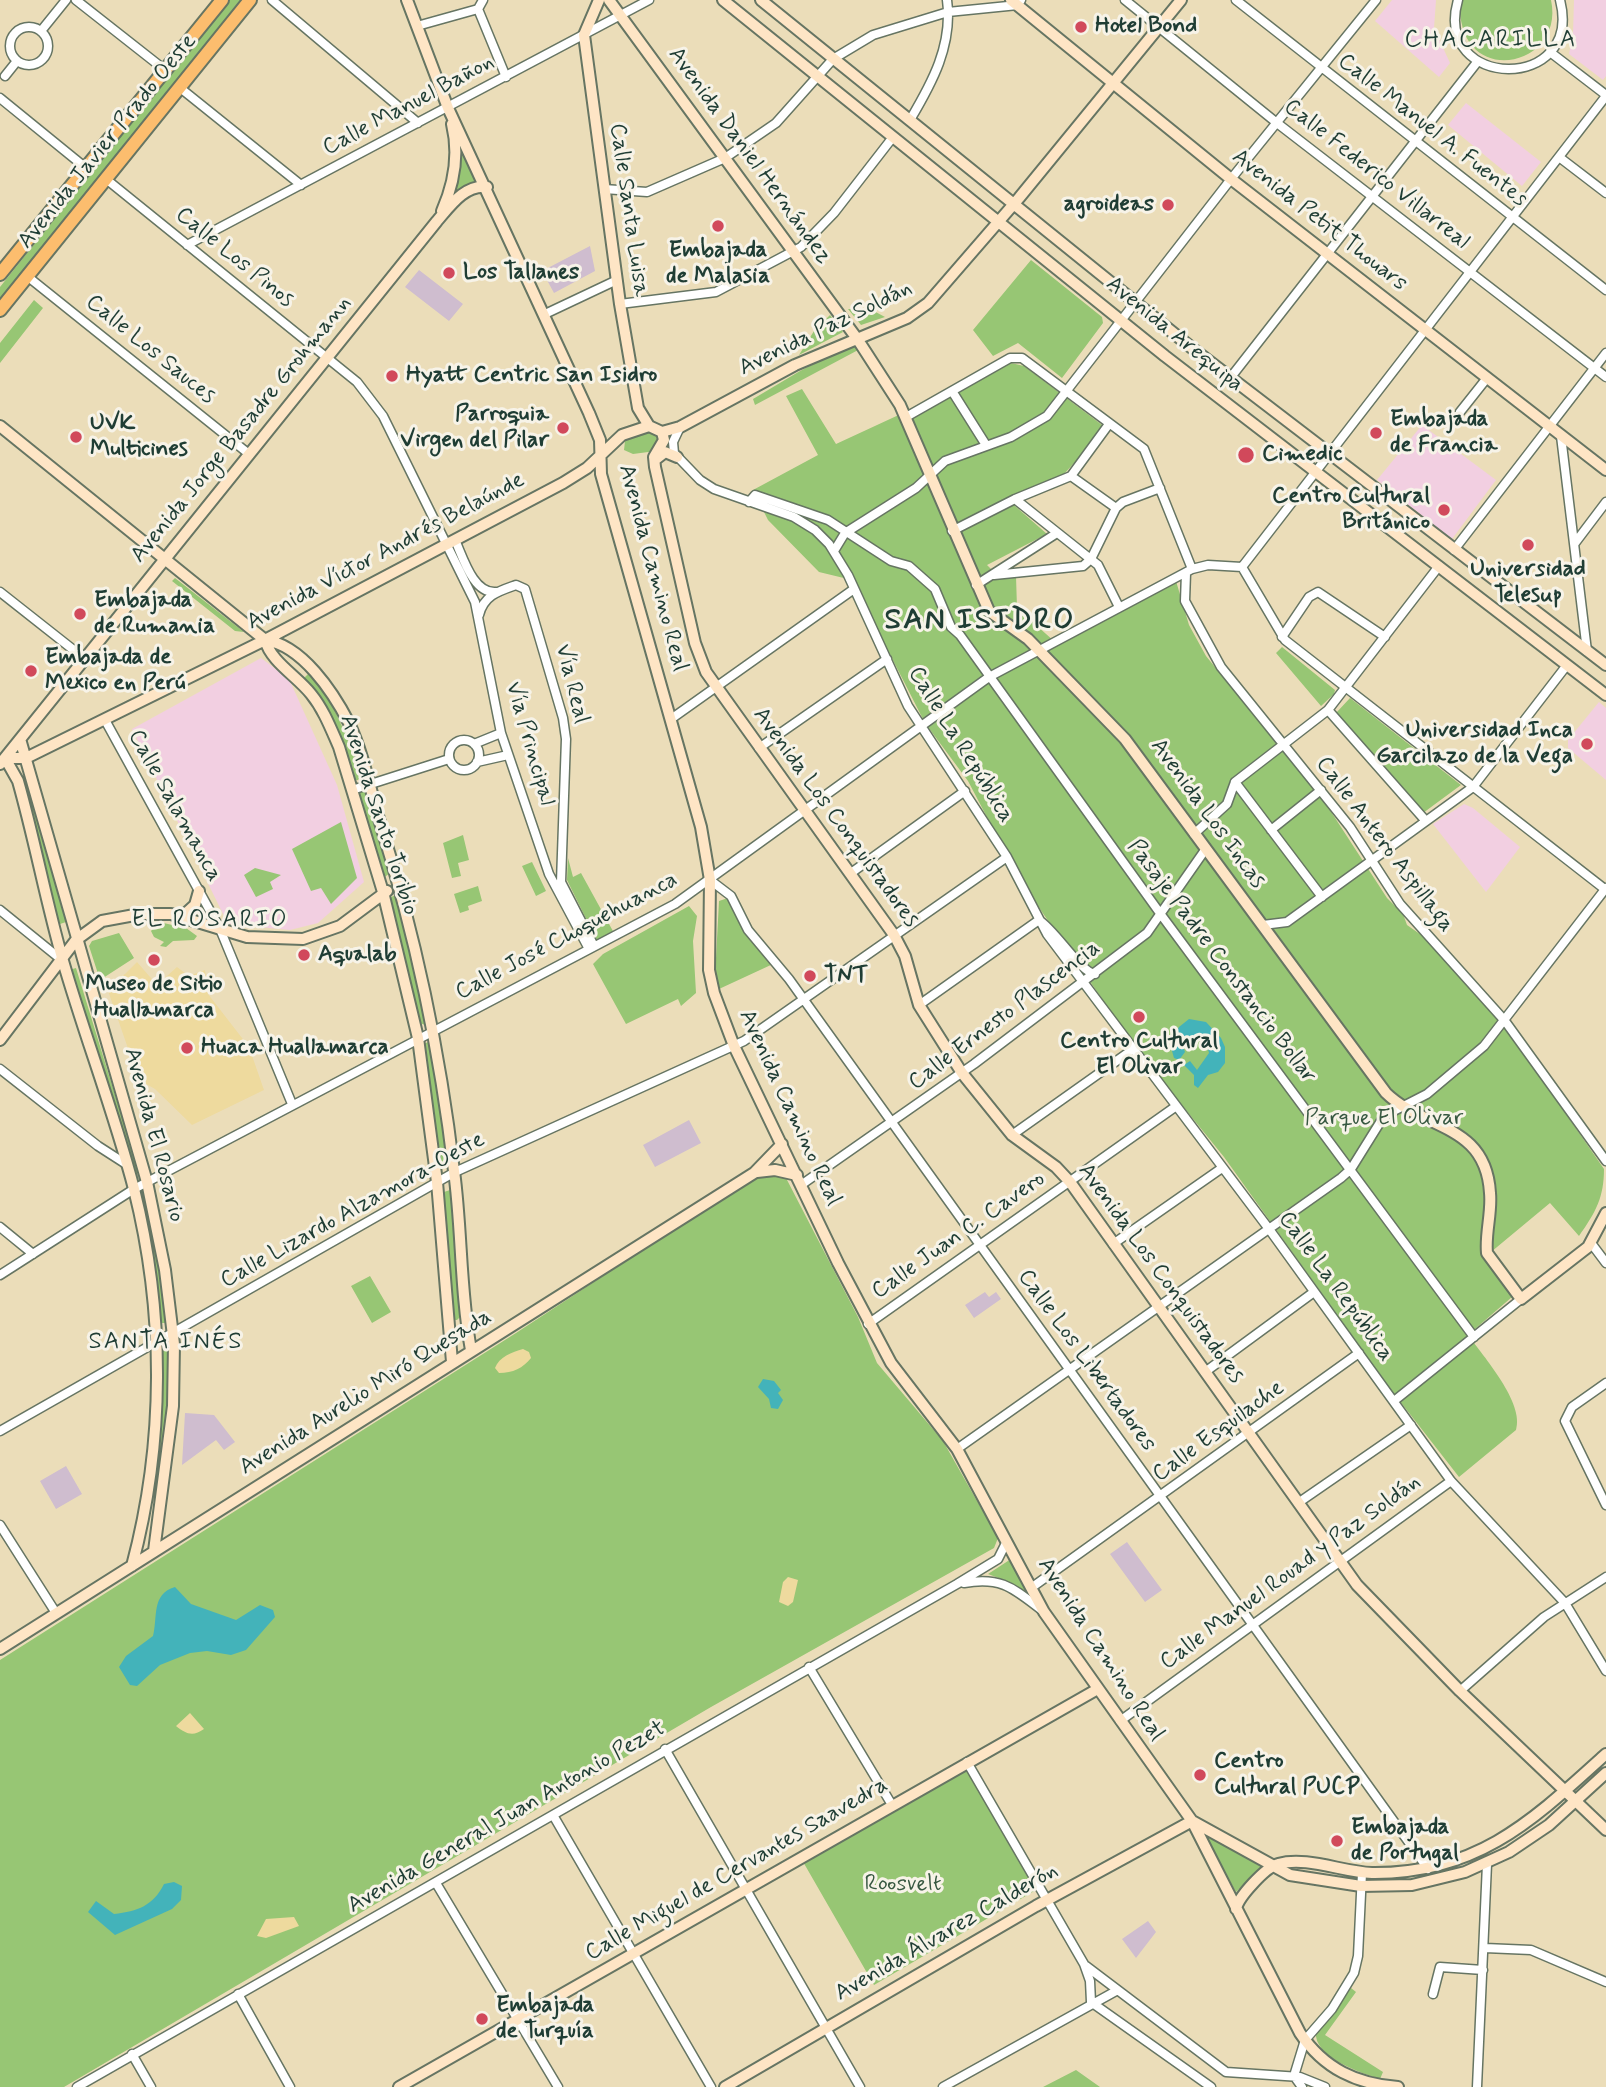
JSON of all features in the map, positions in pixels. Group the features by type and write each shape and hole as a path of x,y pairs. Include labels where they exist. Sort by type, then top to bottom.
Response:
{"main road":[{"name":"Avenida Javier Prado Oeste","path":"0,274 5,258 86,168 222,0"},
{"name":"Avenida Javier Prado Oeste","path":"0,310 250,0"}],"street":[{"path":"41,31 66,0"},
{"path":"76,0 165,71"},
{"path":"272,0 418,123"},
{"path":"407,0 448,108"},
{"path":"417,26 478,9 483,0"},
{"path":"584,35 599,0"},
{"name":"Avenida Daniel Hernández","path":"609,0 856,337"},
{"name":"Calle Manuel Bañon","path":"187,245 649,0"},
{"name":"Avenida Arequipa","path":"723,0 1251,424 1606,695"},
{"name":"Avenida Arequipa","path":"761,0 1266,405 1326,457 1396,505 1606,665"},
{"path":"909,120 939,69 948,12 947,0"},
{"name":"Calle Federico Villarreal","path":"1125,0 1277,123 1606,377"},
{"name":"Avenida Paz Soldán","path":"662,432 680,427 795,365 856,337 899,322 928,303 1014,204 1181,0"},
{"name":"Calle Manuel A. Fuentes","path":"1236,0 1320,69 1606,290"},
{"path":"834,551 845,533 930,476 950,457 1011,438 1035,424 1066,393 1231,179 1373,3 1362,0"},
{"path":"1458,0 1455,15 1458,35 1464,47 1478,61 1501,70 1519,70 1536,63 1550,52 1562,27 1560,0"},
{"path":"604,189 647,192 725,158 776,124 833,59 873,35 948,12 1017,2"},
{"name":"Avenida Petit Thouars","path":"1017,2 1231,179 1606,470"},
{"path":"478,9 506,77"},
{"path":"28,27 41,31 48,47 44,58 34,64 17,61 10,43 16,32 28,27"},
{"name":"Calle Santa Luisa","path":"584,35 620,304 638,408 649,426"},
{"path":"957,1449 1351,1169 1381,1119 1434,1089 1484,1046 1606,889 1282,637 1242,567 1606,95 1550,52"},
{"path":"5,76 17,61"},
{"path":"1231,377 1478,61"},
{"path":"179,88 301,185"},
{"path":"0,98 86,168"},
{"name":"Avenida Camino Real","path":"448,108 487,187 600,440 601,474 701,827 710,880 709,970 714,993 734,1046 869,1324 895,1370 957,1449 1044,1612 1192,1821 1305,2040"},
{"name":"Avenida Jorge Basadre Grohmann","path":"437,221 447,200 455,154 448,108"},
{"path":"620,304 716,292 793,251 809,240 834,213 893,136"},
{"path":"1559,157 1606,193"},
{"name":"Calle Los Pinos","path":"106,179 327,357 370,396 451,542"},
{"name":"Avenida Jorge Basadre Grohmann","path":"2,759 437,221 461,195 475,187 487,187"},
{"name":"Calle Los Sauces","path":"27,276 249,454"},
{"path":"545,314 617,280"},
{"name":"Avenida Los Incas","path":"856,337 906,417 952,531 992,615 1024,635 1125,739 1386,1093 1402,1107 1453,1129 1477,1153 1490,1194 1487,1253 1521,1299"},
{"path":"1454,550 1606,353"},
{"name":"Calle Antero Aspillaga","path":"952,391 1018,357 1144,449 1189,571 1185,601 1211,651 1231,681 1350,827 1399,904 1504,1021 1606,1161"},
{"path":"1460,412 1487,378"},
{"path":"906,417 952,391 986,445"},
{"path":"1251,424 1266,405"},
{"path":"952,531 1015,499 1071,476 1109,424"},
{"path":"0,426 265,640"},
{"path":"649,426 662,432"},
{"name":"Avenida Víctor Andrés Belaúnde","path":"2,759 26,758 265,640 574,477 622,435 649,426"},
{"path":"677,457 673,442 680,427"},
{"name":"Avenida Los Conquistadores","path":"662,432 664,440 654,462 695,643 716,687 894,935 905,956 919,1004 962,1073 1012,1135 1056,1167 1070,1182 1340,1562 1375,1606 1606,1830"},
{"path":"1562,436 1587,650"},
{"path":"654,462 664,452 677,457"},
{"name":"Calle La República","path":"677,457 700,480 799,520 823,537 834,551 908,706 1007,857 1039,919 1083,984 1269,1229 1451,1481 1565,1603 1606,1671"},
{"path":"1071,476 1115,508"},
{"path":"994,575 1083,566 1091,559 1115,508 1123,502 1160,488"},
{"name":"Pasaje Padre Constancio Bollar","path":"749,502 755,495 828,520 891,561 909,566 935,589 951,627 960,635 1162,916 1474,1337"},
{"path":"1015,499 1091,559 1102,571 1119,607"},
{"path":"1576,543 1606,502"},
{"path":"1381,523 1396,505"},
{"path":"1573,522 1579,526 1590,524"},
{"path":"976,585 1058,533"},
{"path":"451,542 479,585 487,592 496,592"},
{"name":"Vía Principal","path":"451,542 479,618 501,733 546,865 592,948"},
{"name":"Calle José Choquehuanca","path":"0,1275 134,1189 418,1038 649,920 806,812 989,677 1189,571 1208,565 1242,567"},
{"path":"1194,834 1227,804 1235,782 1328,710 1439,566"},
{"name":"Vía Real","path":"496,592 516,585 526,589 563,718 566,748 563,887 592,948"},
{"path":"671,719 854,589"},
{"path":"0,592 85,659"},
{"path":"479,618 483,604 496,592"},
{"path":"1282,637 1309,597 1318,592 1385,637"},
{"path":"1513,624 1528,606"},
{"name":"Avenida Santo Toribio","path":"265,640 281,644 309,667 338,704 349,725 369,784 400,887 433,1031 454,1172 471,1350"},
{"name":"Avenida Santo Toribio","path":"265,640 270,652 299,679 328,720 383,892 418,1038 437,1182 452,1362"},
{"path":"759,748 887,659"},
{"path":"1263,925 1287,922 1473,787 1567,665"},
{"path":"299,679 302,671 309,667"},
{"path":"1328,710 1425,820"},
{"name":"Calle Salamanca","path":"105,720 220,929 292,1104"},
{"path":"474,744 501,733"},
{"name":"Avenida El Rosario","path":"20,739 147,1182 165,1270 173,1334 173,1406 154,1551"},
{"path":"477,762 478,752 474,744 465,740 456,742 450,750 449,759 455,767 464,770 477,762 508,755"},
{"name":"Avenida El Rosario","path":"2,759 20,789 63,961 134,1189 150,1274 157,1342 155,1441 132,1566"},
{"path":"352,790 449,759"},
{"path":"1235,782 1322,897"},
{"path":"1271,830 1321,790"},
{"path":"851,873 965,791"},
{"name":"Calle Ernesto Plascencia","path":"799,1180 891,1124 1083,984 1147,933 1162,916 1205,850"},
{"name":"Calle Lizardo Alzamora-Oeste","path":"0,1431 454,1172 734,1046 1007,857"},
{"path":"546,865 554,870 562,864"},
{"name":"Calle Los Libertadores","path":"710,880 731,896 748,930 804,1000 1428,1869"},
{"path":"0,1040 63,961 76,940 88,928 110,918 149,913 183,916 257,939 314,937 340,926 383,892 400,887"},
{"path":"183,916 195,905 199,891"},
{"path":"0,910 63,961"},
{"path":"919,1004 1039,919"},
{"name":"Calle La República","path":"1039,919 1053,929 1084,969 1095,974"},
{"path":"1012,1135 1132,1050"},
{"path":"0,1069 98,1146 126,1164"},
{"name":"Calle Juan C. Cavero","path":"869,1324 1175,1107"},
{"path":"98,1146 119,1141"},
{"name":"Avenida Aurelio Miró Quesada","path":"0,1649 754,1173 782,1144"},
{"path":"1114,1244 1222,1168"},
{"path":"754,1173 775,1170 799,1180"},
{"path":"1394,1401 1591,1243 1606,1213"},
{"path":"0,1227 33,1254"},
{"path":"1591,1243 1606,1263"},
{"path":"1205,1372 1314,1292"},
{"path":"448,1321 456,1325 466,1319"},
{"name":"Calle Esquilache","path":"1031,1588 1250,1434 1359,1353"},
{"path":"1606,1383 1572,1408 1564,1421 1606,1505"},
{"path":"1298,1503 1411,1425"},
{"name":"Calle Manuel Rouad y Paz Soldán","path":"1120,1721 1451,1481"},
{"path":"0,1525 56,1613"},
{"path":"141,1527 150,1533 157,1528"},
{"name":"Avenida General Juan Antonio Pezet","path":"77,2087 957,1584 998,1559 1006,1543"},
{"path":"1460,1691 1523,1635 1565,1603 1606,1577"},
{"name":"Avenida General Juan Antonio Pezet","path":"957,1584 985,1579 999,1581 1044,1612"},
{"path":"809,1667 892,1805"},
{"name":"Calle Miguel de Cervantes Saavedra","path":"405,2086 745,1888 1097,1690"},
{"path":"665,1749 860,2087"},
{"path":"1236,1909 1245,1892 1274,1864 1293,1861 1362,1872 1428,1869 1493,1846 1528,1824 1606,1754"},
{"path":"967,1762 1084,1964 1090,1981 1090,1999 1211,2087"},
{"path":"1192,1821 1290,1875 1361,1886 1425,1883 1487,1864 1535,1835 1606,1773"},
{"path":"553,1815 711,2087"},
{"name":"Avenida Álvarez Calderón","path":"725,2087 825,2026 1046,1900 1192,1821"},
{"path":"1477,2087 1487,1864"},
{"path":"1345,1884 1347,1871"},
{"path":"1294,2076 1305,2040 1332,2009 1354,1973 1358,1956 1362,1872"},
{"path":"436,1883 558,2087"},
{"path":"1485,1948 1531,1950 1606,1982"},
{"path":"1084,1964 1116,1991 1226,2072 1294,2076 1315,2081 1325,2087"},
{"path":"1433,1994 1440,1967 1483,1970"},
{"path":"943,2087 1116,1991"},
{"path":"237,1994 290,2087"},
{"path":"1305,2040 1342,2073 1379,2087 1398,2087"},
{"path":"132,2054 151,2087"},
{"path":"1294,2076 1302,2087"}],"shaded area":[{"path":"1392,0 1436,0 1434,28 1450,63 1439,77 1375,21"},
{"path":"1574,0 1606,0 1606,76 1603,80 1569,54 1573,34"},
{"path":"1466,103 1541,162 1522,186 1448,125"},
{"path":"590,246 595,271 554,293 542,271"},
{"path":"419,270 463,304 449,321 405,287"},
{"name":"Centro Cultural Británico","path":"1422,425 1496,480 1452,539 1377,480"},
{"path":"261,658 289,679 337,785 364,882 318,923 290,930 228,924 132,729"},
{"name":"Universidad Inca Garcilazo de la Vega","path":"1599,702 1606,708 1606,780 1568,748 1568,740"},
{"path":"1464,804 1473,808 1520,847 1486,892 1433,824"},
{"path":"689,1120 701,1143 655,1167 643,1145"},
{"path":"985,1292 989,1297 996,1292 1001,1299 974,1318 965,1305"},
{"path":"185,1413 214,1415 235,1442 224,1450 216,1440 182,1465"},
{"path":"66,1466 82,1494 56,1509 40,1481"},
{"path":"1127,1542 1162,1590 1145,1602 1110,1554"},
{"path":"1148,1921 1156,1932 1136,1958 1122,1939"}],"green space":[{"path":"229,0 241,0 0,300 0,287"},
{"path":"1460,0 1551,0 1551,24 1542,42 1527,54 1509,60 1491,58 1474,48 1463,29"},
{"path":"462,147 476,183 449,203"},
{"path":"1031,260 1102,317 1103,323 1062,378 1018,343 993,356 973,330"},
{"path":"34,300 43,308 0,363 0,343"},
{"path":"848,309 870,309 885,317 861,325"},
{"path":"830,315 843,332 799,355 814,331"},
{"path":"857,342 860,349 755,405 753,399"},
{"name":"Parque El Olivar","path":"1011,363 1024,366 1106,428 1064,474 1011,497 1015,506 1047,534 987,565 995,573 1016,576 1017,608 1055,642 1176,581 1189,625 1206,656 1326,804 1387,898 1403,914 1407,925 1427,939 1490,1004 1604,1169 1598,1204 1579,1236 1550,1203 1485,1257 1512,1297 1468,1335 1509,1394 1517,1419 1516,1430 1459,1477 1388,1386 1224,1157 1138,1051 1042,912 1010,861 968,781 925,723 852,580 819,572 768,520 753,490 818,455 786,396 802,389 836,444"},
{"path":"650,431 661,439 656,451 633,454 624,450 625,441"},
{"path":"175,578 244,632 235,631 172,581"},
{"path":"1282,647 1335,690 1321,706 1276,653"},
{"path":"309,673 340,721 361,775 358,780 355,780 341,745 303,679"},
{"path":"1350,698 1461,785 1423,813 1336,713"},
{"path":"361,791 367,793 390,873 382,879 358,794"},
{"path":"32,792 66,922 57,925 23,794"},
{"path":"341,822 357,878 331,904 321,888 311,891 292,849"},
{"path":"463,835 469,860 458,863 461,876 452,878 443,843"},
{"path":"568,858 573,877 581,873 614,933 597,941 567,880"},
{"path":"532,862 546,891 536,896 522,866"},
{"path":"255,868 281,875 270,882 273,889 256,897 244,875"},
{"path":"478,886 482,901 468,906 469,910 460,913 454,894"},
{"path":"397,896 429,1022 425,1025 420,1023 387,901"},
{"path":"728,898 773,964 719,989 715,977 719,901"},
{"path":"689,906 697,916 693,941 696,993 681,1006 678,999 626,1024 593,964 603,954"},
{"path":"159,922 186,928 197,936 194,940 173,941 166,947 160,946 164,942 154,937 151,931"},
{"path":"119,933 134,958 100,980 89,946 92,941"},
{"path":"76,968 139,1173 132,1175 69,970"},
{"path":"431,1041 449,1166 440,1170 423,1044"},
{"path":"759,1174 777,1174 786,1178 858,1317 877,1363 943,1441 998,1538 994,1548 711,1707 64,2087 0,2087 0,1660 516,1333"},
{"path":"450,1190 460,1317 457,1320 453,1320 441,1193"},
{"path":"146,1192 162,1268 168,1323 162,1323 137,1196"},
{"path":"370,1276 391,1312 372,1323 351,1286"},
{"path":"167,1350 169,1413 157,1487 150,1486 159,1352"},
{"path":"1011,1559 1027,1591 1025,1592 988,1574"},
{"name":"Roosvelt","path":"965,1767 1036,1890 874,1985 802,1860"},
{"path":"1211,1837 1262,1867 1236,1892 1207,1840"},
{"path":"1351,1988 1356,1992 1325,2035 1383,2072 1380,2079 1340,2063 1322,2049 1317,2041 1316,2032"},
{"path":"1076,2070 1100,2087 1043,2087"}],"sand":[{"path":"137,962 157,985 177,967 189,976 205,970 208,994 249,1047 264,1090 192,1125 155,1089 139,1080 106,985 125,974"},
{"path":"523,1349 529,1352 531,1358 528,1362 513,1371 499,1373 495,1368 503,1358"},
{"path":"788,1577 798,1580 793,1602 788,1606 779,1602 783,1582"},
{"path":"190,1713 204,1729 190,1734 176,1726"},
{"path":"294,1917 299,1926 266,1938 257,1936 266,1919"}],"water":[{"path":"1189,1019 1206,1022 1221,1038 1225,1047 1225,1063 1218,1072 1208,1075 1198,1088 1194,1085 1194,1075 1184,1065 1190,1061 1197,1070 1209,1053 1206,1042 1198,1037 1186,1038 1182,1044 1185,1052 1179,1060 1174,1058 1170,1044 1179,1027"},
{"path":"763,1379 774,1381 781,1390 778,1393 783,1400 778,1409 771,1408 769,1399 758,1387"},
{"path":"175,1587 191,1604 236,1620 260,1605 273,1610 275,1617 246,1650 231,1655 207,1651 190,1653 160,1665 137,1686 130,1685 119,1667 126,1656 153,1636 159,1601 167,1590"},
{"path":"174,1882 182,1886 181,1900 172,1909 115,1935 88,1912 96,1901 114,1914 137,1909 155,1898 164,1884"}],"place":[{"name":"Hotel Bond","path":"1081,27"},
{"name":"agroideas","path":"1168,205"},
{"name":"Embajada de Malasia","path":"718,226"},
{"name":"Los Tallanes","path":"449,273"},
{"name":"Hyatt Centric San Isidro","path":"392,376"},
{"name":"Parroquia Virgen del Pilar","path":"563,428"},
{"name":"Embajada de Francia","path":"1376,433"},
{"name":"UVK Multicines","path":"76,437"},
{"name":"Cimedic","path":"1246,455"},
{"name":"Centro Cultural Británico","path":"1444,510"},
{"name":"Universidad Telesup","path":"1528,545"},
{"name":"Embajada de Rumania","path":"80,614"},
{"name":"Embajada de Mexico en Perú","path":"31,671"},
{"name":"Universidad Inca Garcilazo de la Vega","path":"1587,744"},
{"name":"Aqualab","path":"304,955"},
{"name":"Museo de Sitio Huallamarca","path":"154,960"},
{"name":"TNT","path":"810,976"},
{"name":"Centro Cultural El Olivar","path":"1139,1017"},
{"name":"Huaca Huallamarca","path":"187,1048"},
{"name":"Centro Cultural PUCP","path":"1200,1775"},
{"name":"Embajada de Portugal","path":"1337,1841"},
{"name":"Embajada de Turquía","path":"482,2019"}],"district":[{"name":"CHACARILLA","path":"1491,41"},
{"name":"SAN ISIDRO","path":"980,622"},
{"name":"EL ROSARIO","path":"210,921"},
{"name":"SANTA INÉS","path":"166,1343"}]}
